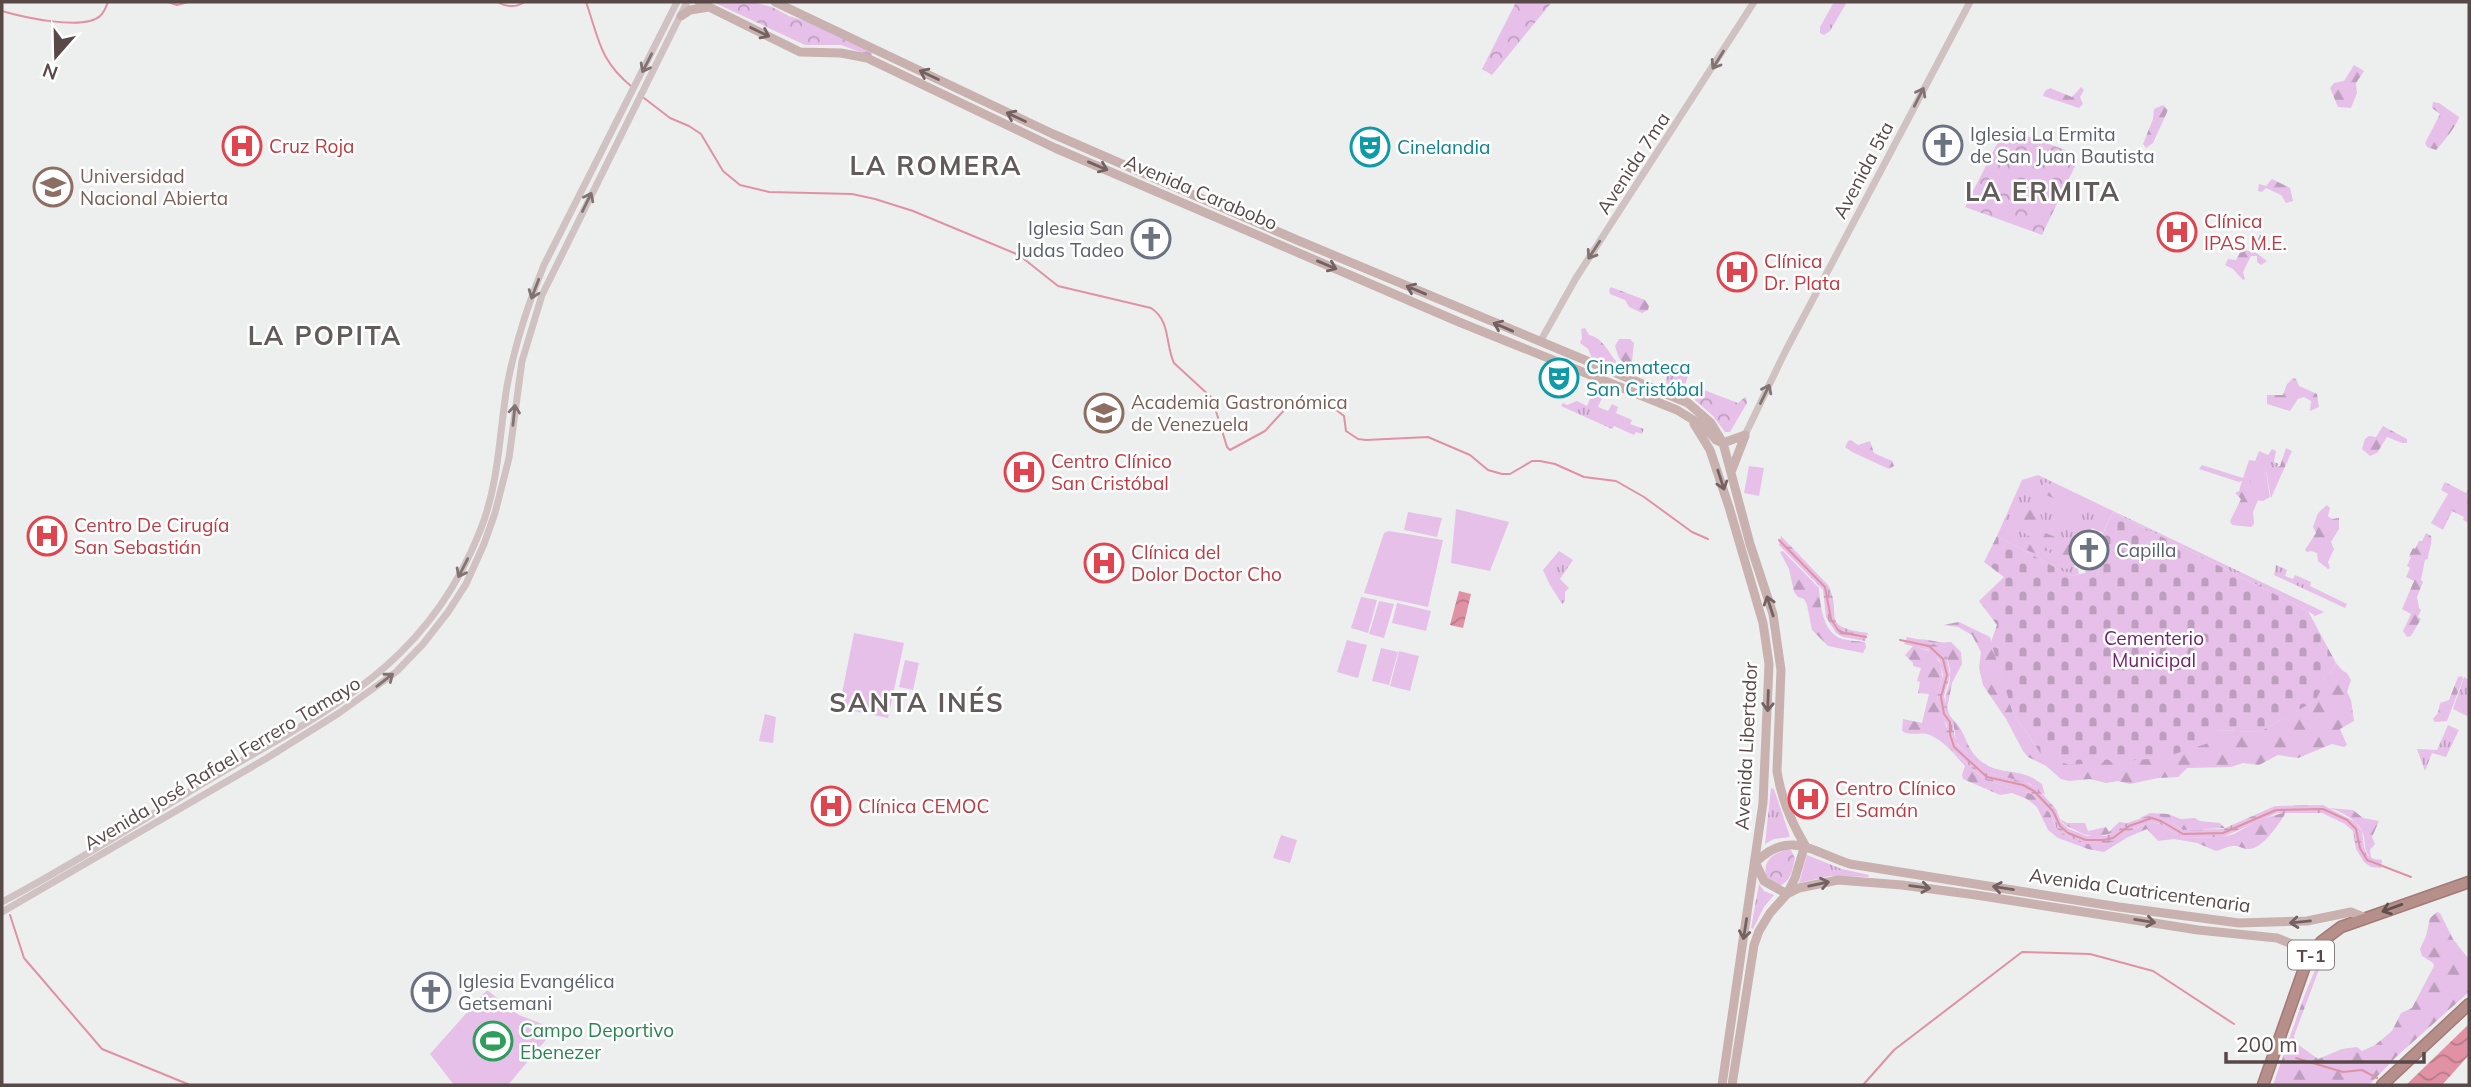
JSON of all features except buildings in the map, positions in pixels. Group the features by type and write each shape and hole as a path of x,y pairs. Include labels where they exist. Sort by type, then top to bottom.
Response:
{"highway":[{"name":"Avenida Cuatricentenaria","path":"2366,918 2469,882"},
{"name":"T-1","path":"2263,1085 2305,966 2315,949 2341,927 2366,918"},
{"path":"2382,1085 2469,1004"}],"main road":[{"name":"Avenida Carabobo","path":"699,2 800,52 841,53 867,58 1055,148 1669,407 1691,419 1723,443"},
{"name":"Avenida Carabobo","path":"775,2 1053,134 1297,240 1688,403 1711,423 1723,443"},
{"path":"681,16 690,10 709,7"},
{"path":"1540,342 1543,356"},
{"name":"Avenida Libertador","path":"1691,419 1710,450 1718,470 1753,585 1767,643 1765,770 1756,862 1721,1085"},
{"path":"1723,443 1745,435"},
{"path":"1731,474 1745,435"},
{"name":"Avenida Libertador","path":"1723,443 1777,631 1781,670 1777,771 1790,818 1805,845"},
{"path":"1732,1085 1754,945 1770,913 1787,894 1805,845 1779,847 1767,852 1756,862 1764,881 1787,894"},
{"name":"Avenida Cuatricentenaria","path":"1805,845 1850,864 2177,915 2252,923 2307,921 2351,912 2366,918"},
{"name":"Avenida Cuatricentenaria","path":"1787,894 1838,880 1976,895 2198,930 2277,938 2292,944 2305,966"}],"street":[{"name":"Avenida José Rafael Ferrero Tamayo","path":"2,902 345,699 398,657 435,615 466,563 492,497 513,360 544,265 677,2"},
{"name":"Avenida José Rafael Ferrero Tamayo","path":"2,912 259,763 339,713 396,672 440,623 466,584 495,513 507,470 522,361 542,295 687,2"},
{"name":"Avenida 7ma","path":"1540,342 1576,278 1754,2"},
{"name":"Avenida 5ta","path":"1745,435 1785,352 1970,2"}],"green space":[{"path":"713,2 752,2 772,7 873,52 871,56 841,45 805,45"},
{"path":"1516,2 1552,2 1492,75 1482,69"},
{"path":"1834,2 1847,2 1830,31 1824,35 1820,33 1820,27"},
{"path":"2354,65 2364,71 2356,83 2357,93 2351,108 2338,107 2330,88 2334,83 2344,81"},
{"path":"2081,87 2084,90 2080,97 2083,104 2079,108 2043,96 2050,88 2072,97"},
{"path":"2433,102 2439,103 2459,117 2436,150 2427,147 2425,143 2440,114 2432,108"},
{"path":"2163,105 2168,110 2153,143 2146,148 2143,144 2154,109"},
{"path":"2005,128 2068,151 2074,155 2077,162 2042,235 1965,207"},
{"path":"2272,179 2290,188 2293,201 2286,203 2281,195 2266,188 2262,192 2258,191 2259,184 2266,186"},
{"path":"2260,235 2265,236 2268,241 2258,242 2255,252 2267,261 2261,265 2257,262 2257,256 2251,256 2243,272 2243,280 2225,265 2228,259 2236,260 2242,249 2252,252"},
{"path":"1611,287 1645,300 1649,306 1648,310 1642,313 1629,307 1625,300 1610,294"},
{"path":"1585,328 1589,335 1605,346 1616,361 1615,365 1610,366 1592,358 1588,349 1580,343 1581,329"},
{"path":"1619,339 1630,339 1634,343 1632,361 1636,370 1633,375 1625,372 1625,364 1619,358 1615,346"},
{"path":"1673,364 1690,371 1682,392 1667,386 1666,379"},
{"path":"2293,378 2299,386 2317,394 2319,407 2310,411 2311,401 2304,397 2298,399 2290,411 2267,404 2267,395 2283,395 2287,384"},
{"path":"1701,384 1704,390 1738,403 1746,398 1747,403 1730,432 1725,432 1713,416 1695,400"},
{"path":"1592,394 1602,398 1598,407 1608,411 1612,404 1618,407 1616,413 1632,420 1630,424 1644,429 1642,434 1636,432 1634,435 1614,426 1612,429 1561,406 1563,403 1567,405 1577,401 1587,406"},
{"path":"2383,426 2407,439 2407,443 2387,437 2377,453 2370,456 2362,449 2365,439 2369,436 2376,437"},
{"path":"1851,440 1858,445 1870,441 1874,453 1892,461 1894,466 1889,469 1852,452 1845,447"},
{"path":"2286,448 2292,451 2271,498 2266,471 2280,466"},
{"path":"2272,449 2276,451 2274,462 2279,464 2274,470 2266,472 2270,497 2263,501 2252,500 2246,475 2244,480 2239,482 2199,469 2202,465 2243,478 2249,460 2255,461 2259,451 2268,455"},
{"path":"1749,466 1764,468 1759,496 1744,493"},
{"path":"2265,470 2268,497 2253,499 2249,472"},
{"path":"2248,473 2252,499 2258,500 2253,512 2254,524 2251,527 2232,525 2230,521 2241,499 2235,493 2239,491"},
{"path":"2038,475 2324,612 2315,616 2113,512 2103,533 2092,528 2074,567 2079,574 2071,576 1997,536 2022,480"},
{"path":"2046,482 2072,495 2075,502 2066,504 2044,494 2041,487"},
{"path":"2445,482 2466,493 2469,487 2469,523 2452,511 2443,530 2431,523 2448,494 2441,490"},
{"path":"2327,505 2330,508 2328,516 2332,519 2339,518 2339,529 2331,542 2334,549 2328,569 2318,561 2317,553 2305,550 2316,533 2313,527 2318,513"},
{"path":"2032,507 2038,510 2044,524 2043,532 2055,537 2054,546 2043,545 2021,531 2023,518"},
{"path":"1456,509 1509,522 1490,571 1451,563"},
{"path":"1408,512 1442,518 1437,537 1404,530"},
{"name":"Cementerio Municipal","path":"2113,512 2308,611 2336,663 2315,701 2259,732 2217,730 2212,742 2162,758 2069,765 2041,754 2013,713 1991,642 1997,625 1979,601 2004,577 1984,562 1997,536 2071,576 2085,573"},
{"path":"1389,531 1443,540 1428,607 1364,593 1384,533"},
{"path":"2426,533 2431,536 2431,542 2421,580 2423,582 2417,597 2421,610 2418,617 2421,619 2411,636 2407,637 2403,631 2411,614 2402,609 2414,581 2406,577 2410,568 2407,566 2413,548 2422,541"},
{"path":"1781,536 1828,585 1837,623 1842,627 1868,633 1865,641 1836,633 1826,617 1823,590 1779,545"},
{"path":"2020,538 2053,554 2063,543 2070,543 2076,549 2071,565 2067,569 2058,567 2044,557 2017,546 2015,541"},
{"path":"1559,551 1573,560 1560,579 1569,588 1562,604 1543,570"},
{"path":"1783,551 1819,588 1823,614 1831,632 1842,639 1865,642 1863,653 1828,646 1812,630 1807,605 1804,599 1794,592 1789,569 1780,552"},
{"path":"2276,565 2287,570 2285,576 2293,579 2295,575 2311,582 2310,586 2347,604 2345,608 2274,575"},
{"path":"1361,597 1377,600 1368,633 1351,628"},
{"path":"1379,601 1394,604 1384,638 1369,634"},
{"path":"1397,603 1431,611 1426,631 1392,623"},
{"path":"1959,622 1990,637 2013,713 2041,754 2217,730 2259,732 2314,701 2336,663 2351,680 2347,692 2354,721 2340,729 2347,745 2344,747 2332,744 2298,758 2278,755 2259,765 2243,763 2231,767 2187,768 2178,777 2130,784 2118,781 2106,783 2090,779 2061,779 2023,751 1983,685 1979,668 1981,652 1972,635 1958,627 1943,625"},
{"path":"854,633 904,643 888,718 839,708"},
{"path":"1907,637 1931,642 1947,657 1950,675 1944,696 1953,720 1957,744 1989,773 2037,788 2069,829 2087,836 2106,836 2127,823 2151,815 2163,817 2183,830 2223,829 2275,806 2323,805 2355,822 2362,831 2367,855 2382,860 2381,868 2371,867 2364,862 2356,849 2353,831 2322,813 2277,813 2223,837 2183,838 2152,822 2104,844 2084,844 2067,836 2057,829 2050,813 2032,794 1985,780 1951,749 1946,735 1947,725 1941,715 1937,697 1943,675 1940,661 1928,650 1904,644"},
{"path":"1917,639 1951,642 1961,652 1962,664 1952,683 1947,709 1946,694 1950,669 1946,656 1937,647"},
{"path":"1347,640 1367,645 1358,678 1337,672"},
{"path":"1913,646 1932,652 1941,664 1942,678 1937,697 1954,752 1985,780 2032,794 2050,813 2055,826 2067,836 2085,844 2104,844 2152,822 2183,838 2223,837 2259,820 2286,812 2265,841 2248,849 2234,846 2216,851 2197,843 2174,839 2158,841 2147,829 2104,852 2058,838 2048,830 2037,807 2027,799 2012,793 2000,795 1963,779 1965,766 1940,741 1930,735 1902,731 1903,719 1922,723 1929,694 1918,693 1920,682 1917,681 1921,668 1913,666 1905,655"},
{"path":"1381,648 1398,652 1389,685 1372,681"},
{"path":"1399,651 1419,656 1410,691 1390,686"},
{"path":"905,660 919,663 913,690 899,687"},
{"path":"2462,676 2447,721 2435,722 2433,719 2438,713 2440,703 2449,700 2458,677"},
{"path":"2464,677 2469,680 2467,716 2453,709"},
{"path":"765,714 776,717 773,743 759,741"},
{"path":"1953,720 1980,761 1995,769 2033,778 2042,784 2045,795 2030,784 1989,773 1981,768 1956,742"},
{"path":"2448,725 2459,730 2446,757 2432,753 2425,771 2417,749 2437,750"},
{"path":"1771,788 1774,789 1790,837 1774,839 1765,844"},
{"path":"2329,808 2353,810 2363,818 2379,821 2372,837 2375,844 2370,850 2371,858 2360,827 2339,811"},
{"path":"2150,813 2220,823 2225,828 2183,830 2166,819 2140,818"},
{"path":"2060,819 2067,823 2085,823 2088,831 2106,827 2109,832 2119,822 2127,823 2110,833 2092,836 2069,827"},
{"path":"1281,835 1297,840 1290,863 1273,858"},
{"path":"1791,850 1795,858 1788,879 1778,886 1766,877 1766,867 1772,857"},
{"path":"1807,855 1842,869 1869,875 1830,876 1799,883"},
{"path":"1759,884 1764,891 1774,895 1764,907 1753,929 1751,928"},
{"path":"2437,912 2468,958 2469,992 2397,1056 2369,1085 2273,1085 2323,951 2328,950 2331,954 2321,964 2294,1036 2296,1043 2318,1059 2342,1049 2357,1047 2362,1051 2375,1045 2392,1031 2401,1013 2412,1008 2434,966 2422,956 2420,949 2430,918"},
{"name":"Campo Deportivo Ebenezer","path":"487,990 519,1015 555,1029 508,1085 454,1085 430,1054"}],"water":[{"path":"1459,591 1471,594 1463,628 1450,625"},
{"path":"2469,1024 2469,1055 2442,1085 2406,1085"}],"waterway":[{"path":"2,11 52,21 81,22 100,16 108,2"},
{"path":"168,2 177,5 188,2"},
{"path":"497,2 511,6 525,2"},
{"path":"586,2 606,58 632,87"},
{"path":"644,98 670,118 701,134 723,171 740,185 769,192 852,194 875,199 913,211 1019,255 1058,286 1151,308 1165,326 1174,363 1212,398 1230,450 1265,431 1288,406 1303,402 1326,402 1344,416 1346,431 1358,439 1428,437 1470,455 1488,470 1502,474 1510,474 1532,461 1540,461 1555,464 1584,477 1616,481 1644,497 1692,532 1708,539"},
{"path":"1779,540 1825,587 1831,619 1838,630 1866,637"},
{"path":"1900,640 1929,646 1943,659 1947,675 1941,697 1944,714 1950,722 1954,747 1987,777 2023,785 2034,791 2053,811 2060,826 2068,833 2086,840 2104,840 2113,838 2129,826 2152,818 2183,834 2223,833 2276,810 2323,809 2347,820 2356,829 2360,848 2367,860 2411,877"},
{"path":"10,915 24,958 102,1049 190,1085"},
{"path":"1863,1085 1894,1050 2022,952 2090,954 2153,971 2234,1024"},
{"path":"2296,1058 2343,1072 2362,1070 2377,1078"}],"place":[{"name":"Iglesia La Ermita de San Juan Bautista","path":"1943,145"},
{"name":"Cruz Roja","path":"242,146"},
{"name":"Cinelandia","path":"1370,147"},
{"name":"Universidad Nacional Abierta","path":"53,187"},
{"name":"Clínica IPAS M.E.","path":"2177,232"},
{"name":"Iglesia San Judas Tadeo","path":"1151,239"},
{"name":"Clínica Dr. Plata","path":"1737,272"},
{"name":"Cinemateca San Cristóbal","path":"1559,378"},
{"name":"Academia Gastronómica de Venezuela","path":"1104,413"},
{"name":"Centro Clínico San Cristóbal","path":"1024,472"},
{"name":"Centro De Cirugía San Sebastián","path":"47,536"},
{"name":"Capilla","path":"2089,550"},
{"name":"Clínica del Dolor Doctor Cho","path":"1104,563"},
{"name":"Centro Clínico El Samán","path":"1808,799"},
{"name":"Clínica CEMOC","path":"831,806"},
{"name":"Iglesia Evangélica Getsemani","path":"431,992"},
{"name":"Campo Deportivo Ebenezer","path":"493,1041"}],"district":[{"name":"LA ROMERA","path":"936,165"},
{"name":"LA ERMITA","path":"2043,191"},
{"name":"LA POPITA","path":"325,335"},
{"name":"SANTA INÉS","path":"917,702"}]}
